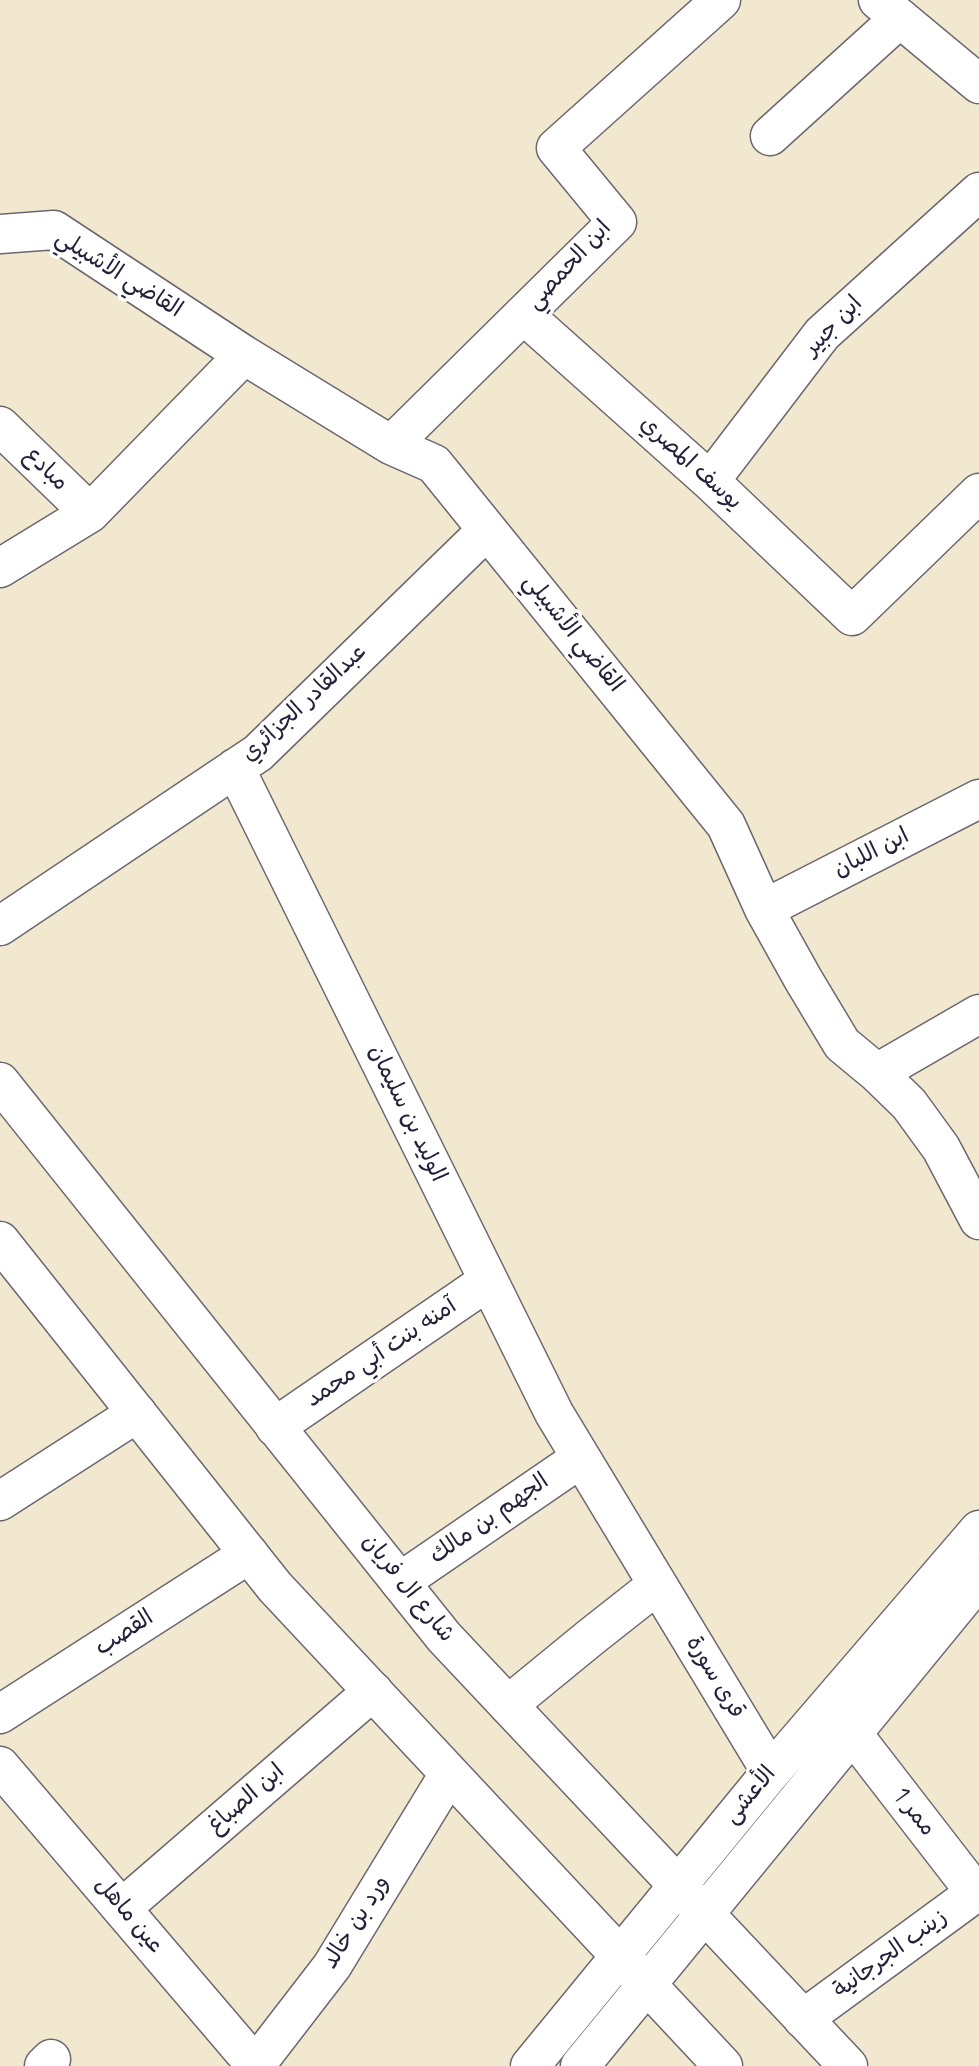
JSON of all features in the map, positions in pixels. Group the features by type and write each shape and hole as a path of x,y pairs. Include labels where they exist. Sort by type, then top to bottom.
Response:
{"street":[{"name":"ابن الحمصي","path":"391,445 617,222 556,148 721,0"},
{"path":"770,136 889,9 979,84"},
{"name":"ابن جبير","path":"710,481 822,334 979,192"},
{"name":"القاضي الأشبيلي","path":"0,234 54,230 244,355 391,445 434,464 726,825 764,909 842,1044 909,1104 941,1148 979,1220"},
{"name":"يوسف المصري","path":"524,315 710,481 852,617 979,492"},
{"path":"0,568 90,513 244,355"},
{"name":"مبادع","path":"0,426 90,513"},
{"name":"عبدالقادر الجزائري","path":"0,926 258,753 487,530"},
{"name":"الوليد بن سليمان","path":"235,768 554,1413 581,1458"},
{"name":"ابن اللبان","path":"764,909 979,799"},
{"path":"877,1073 979,1014"},
{"name":"شارع ال فريان","path":"0,1082 444,1637 848,2066"},
{"path":"0,1241 275,1587 723,2066"},
{"name":"آمنه بنت أبي محمد","path":"275,1427 488,1281"},
{"path":"0,1501 137,1413"},
{"name":"الجهم بن مالك","path":"400,1582 581,1458"},
{"name":"قرى سورة","path":"581,1458 771,1772"},
{"name":"الأعشى","path":"530,2066 771,1772 979,1530"},
{"name":"القصب","path":"0,1714 249,1554"},
{"name":"الأعشى","path":"580,2066 979,1579"},
{"path":"508,1705 657,1585"},
{"name":"ابن الصباغ","path":"122,1908 373,1691"},
{"name":"ممر 1","path":"852,1733 977,1891"},
{"name":"عين ماهل","path":"0,1766 255,2066"},
{"name":"ورد بن خالد","path":"255,2066 332,1966 449,1773"},
{"name":"زينب الجرجانية","path":"803,2020 977,1891"}]}
